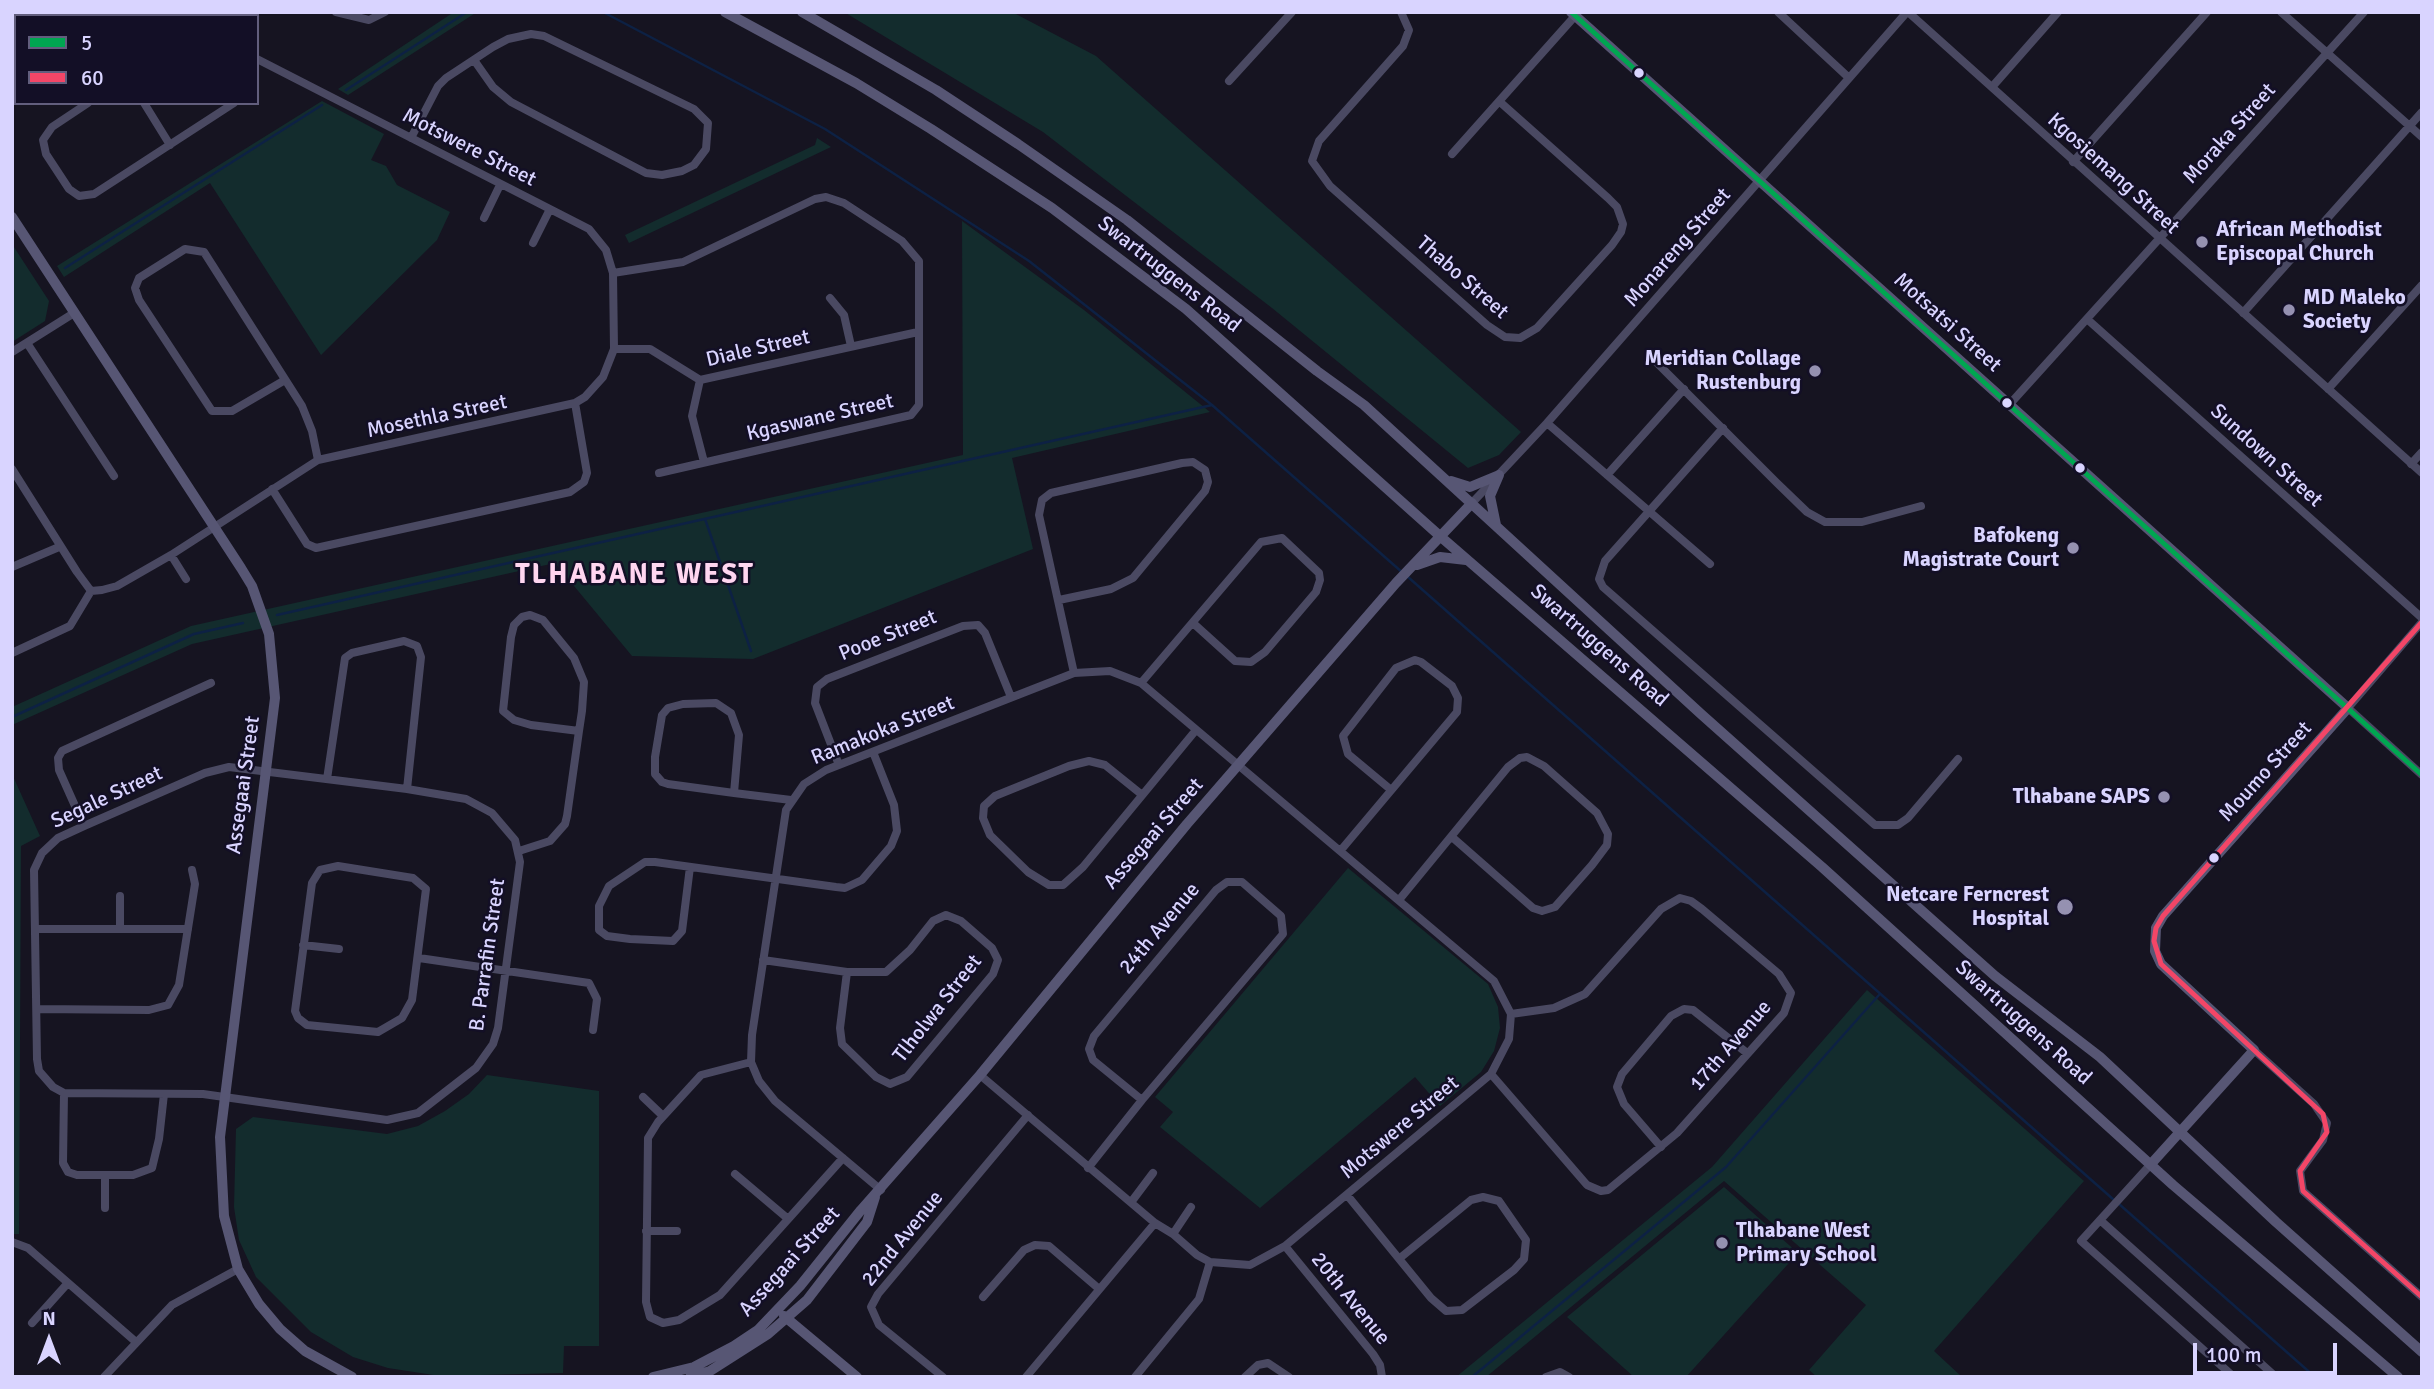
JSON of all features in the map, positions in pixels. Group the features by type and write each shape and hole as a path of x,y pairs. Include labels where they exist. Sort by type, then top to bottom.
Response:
{"street":[{"path":"336,12 369,20 385,12"},
{"name":"Swartruggens Road","path":"725,12 856,83 920,122 1052,208 1186,309 1441,537 1802,849 2151,1164 2398,1377"},
{"name":"Swartruggens Road","path":"802,12 936,90 1127,220 1317,371 1364,405 1472,503 1497,530 1995,976 2100,1057 2266,1213 2422,1352"},
{"path":"1229,81 1292,12"},
{"name":"Thabo Street","path":"1401,12 1409,30 1404,46 1319,141 1312,161 1330,186 1486,325 1506,337 1520,338 1537,328 1612,245 1623,224 1618,207 1500,102"},
{"path":"1778,12 1848,77"},
{"name":"Monareng Street","path":"1472,503 1547,423 1907,12"},
{"name":"Kgosiemang Street","path":"1907,12 2422,473"},
{"path":"1992,87 2058,12"},
{"path":"2073,162 2207,12"},
{"path":"2281,12 2422,137"},
{"name":"Moraka Street","path":"2009,405 2364,12"},
{"path":"1452,154 1500,102 1573,14"},
{"name":"Motsatsi Street","path":"1573,14 2422,775"},
{"path":"411,138 438,86 474,60 520,34 544,36 694,109 708,122 706,149 694,165 681,171 662,175 646,173 510,102 493,87 474,60"},
{"name":"Motswere Street","path":"259,62 579,223 598,238 613,273 615,306"},
{"path":"85,105 52,127 43,140 46,154 73,193 79,196 94,194 231,105"},
{"path":"145,105 170,145"},
{"path":"2242,313 2422,112"},
{"path":"484,218 500,185"},
{"name":"Kgaswane Street","path":"613,273 683,262 815,199 835,199 902,241 915,253 919,271 919,405 911,415 659,473"},
{"path":"533,243 550,209"},
{"name":"Assegaai Street","path":"12,217 252,586 269,634 274,657 275,698 220,1137 224,1216 238,1269 259,1304 280,1329 305,1351 352,1377"},
{"path":"285,380 232,411 212,411 139,300 135,289 139,278 185,249 204,252 285,380 308,418 318,460"},
{"path":"2328,389 2422,285"},
{"path":"830,298 844,315 852,346"},
{"name":"Mosethla Street","path":"91,591 117,586 171,555 318,460 575,403 585,397 603,377 614,349 615,306"},
{"path":"12,352 74,313"},
{"name":"Sundown Street","path":"2087,319 2422,620"},
{"name":"Diale Street","path":"614,349 650,349 700,380 918,332"},
{"path":"27,343 114,476"},
{"path":"1653,359 1797,503 1825,522 1862,522 1921,506"},
{"path":"700,380 692,416 704,462"},
{"path":"1607,475 1684,389"},
{"path":"272,489 307,544 316,548 570,492 584,482 587,473 575,403"},
{"path":"1547,423 1710,564"},
{"path":"1723,428 1605,561 1599,579 1604,587 1875,825 1898,825 1908,818 1958,759"},
{"path":"2411,464 2422,452"},
{"path":"1059,600 1111,589 1133,578 1205,491 1208,482 1205,470 1193,463 1182,463 1046,495 1038,509 1074,673"},
{"path":"12,653 70,626 91,591 13,474"},
{"path":"1445,478 1470,486 1499,475"},
{"path":"1497,530 1490,496 1499,475"},
{"name":"Assegaai Street","path":"653,1377 678,1372 716,1357 758,1329 776,1310 980,1075 1086,944 1239,765 1410,569 1472,503"},
{"path":"1140,683 1256,547 1268,538 1282,538 1288,542 1319,573 1321,580 1316,592 1265,652 1251,662 1235,661 1193,623"},
{"path":"12,567 60,547"},
{"path":"171,555 186,579"},
{"path":"1410,569 1423,562 1453,556 1477,567"},
{"path":"519,850 550,841 565,824 579,731 584,681 581,670 543,620 530,615 522,617 514,625 511,637 503,711 514,720 579,731"},
{"path":"2348,708 2422,620"},
{"name":"Pooe Street","path":"839,765 815,703 817,687 827,680 963,626 978,625 985,633 1011,697"},
{"path":"327,779 345,658 352,653 404,641 417,646 421,657 407,789"},
{"path":"1341,850 1453,717 1459,705 1452,687 1421,662 1408,662 1396,668 1343,736 1348,754 1390,789"},
{"name":"Ramakoka Street","path":"791,800 814,776 1074,673 1110,671 1140,683 1239,765"},
{"path":"84,826 59,770 58,758 62,751 211,683"},
{"path":"734,793 739,735 731,713 716,703 683,704 668,708 662,715 655,757 658,779 668,784 734,793 791,800 784,822 775,880 752,1035 751,1062 760,1081 775,1101 843,1158 878,1194"},
{"name":"Moumo Street","path":"2348,708 2163,916 2156,928 2155,951 2161,964 2314,1104 2327,1123 2323,1140 2300,1171 2303,1191 2422,1297"},
{"path":"1141,794 1105,765 1089,761 1069,766 995,796 984,806 983,818 990,835 1028,872 1049,885 1063,885 1083,867 1196,730"},
{"path":"690,867 682,931 673,941 607,936 599,930 597,918 602,897 622,875 645,862 690,867 775,880 845,888 862,880 891,846 897,831 896,814 873,752"},
{"path":"1399,900 1508,767 1527,757 1545,766 1597,813 1608,834 1607,845 1585,873 1555,906 1542,911 1533,908 1452,838"},
{"path":"1239,765 1494,981 1511,1014"},
{"name":"Segale Street","path":"64,1093 53,1087 39,1071 37,860 48,845 84,826 218,768 266,770"},
{"name":"B. Parrafin Street","path":"225,1097 387,1121 418,1113 465,1077 486,1056 498,1028 506,970 519,850 506,827 478,804 407,789 266,770"},
{"path":"338,866 413,878 422,883 427,898 419,958 412,1000 402,1018 378,1032 356,1033 307,1025 298,1018 295,1003 303,945 314,876 320,870 338,866"},
{"path":"37,1009 149,1010 168,1005 179,985 195,884 192,870"},
{"name":"24th Avenue","path":"1088,1168 1283,934 1281,916 1242,882 1227,882 1216,890 1090,1042 1088,1049 1093,1060 1142,1100"},
{"path":"120,896 120,928"},
{"name":"17th Avenue","path":"1491,1074 1594,1189 1608,1189 1677,1133 1784,1013 1790,990 1779,974 1702,909 1691,901 1680,898 1661,909 1585,994 1554,1008 1511,1014"},
{"name":"Tlholwa Street","path":"763,960 847,972 886,972 910,950 933,921 946,915 961,921 992,948 998,960 993,974 907,1077 890,1084 876,1077 842,1044 840,1028 847,972"},
{"path":"36,929 188,929"},
{"path":"303,945 339,949"},
{"path":"419,958 589,983 597,999 593,1030"},
{"path":"1661,1147 1624,1104 1617,1087 1622,1074 1671,1016 1684,1009 1693,1010 1746,1053"},
{"name":"Motswere Street","path":"1210,1262 1250,1265 1267,1258 1347,1195 1491,1074 1509,1039 1511,1014"},
{"path":"2234,1377 2081,1241 2254,1050"},
{"path":"751,1062 701,1075 663,1116 646,1147 647,1311 650,1317 663,1323 679,1320 720,1295 735,1282 787,1218 843,1158"},
{"path":"980,1075 1155,1223 1210,1262 1199,1299 1135,1377"},
{"path":"164,1094 159,1139 152,1168 134,1175 77,1175 65,1168 64,1093 164,1094 225,1097"},
{"path":"643,1097 663,1116"},
{"name":"22nd Avenue","path":"943,1377 879,1325 872,1307 878,1294 1028,1115"},
{"path":"1132,1201 1153,1173"},
{"path":"735,1174 787,1218"},
{"path":"105,1175 105,1208"},
{"name":"Assegaai Street","path":"690,1377 710,1371 788,1318 807,1300 867,1222 878,1194"},
{"path":"1347,1195 1439,1306 1453,1312 1462,1310 1514,1270 1524,1259 1526,1240 1499,1202 1483,1197 1471,1200 1400,1258"},
{"path":"1173,1234 1191,1207"},
{"path":"2101,1220 2276,1377"},
{"path":"1026,1377 1155,1223"},
{"path":"646,1231 677,1231"},
{"path":"12,1242 28,1248 136,1342"},
{"path":"984,1297 1020,1254 1035,1245 1049,1246 1055,1250 1098,1288"},
{"name":"20th Avenue","path":"1285,1246 1373,1354 1380,1365 1382,1377"},
{"path":"104,1377 172,1305 238,1269"},
{"path":"32,1324 67,1284"},
{"path":"776,1310 857,1377"},
{"path":"1245,1377 1258,1365 1268,1363 1289,1377"},
{"path":"1546,1377 1560,1372 1569,1377"}],"green space":[{"path":"454,12 477,12 348,95 338,89"},
{"path":"844,12 1012,12 1096,56 1521,432 1499,455 1468,468 1272,308 1043,132"},
{"path":"322,101 384,134 371,160 386,166 397,185 450,212 437,240 321,355 210,183 64,277 57,266"},
{"path":"817,138 831,147 629,243 625,235 815,145"},
{"path":"962,221 1084,310 1210,412 1012,458 1033,549 753,659 632,656 555,563 192,644 12,725 12,707 191,626 963,455"},
{"path":"12,244 49,301 45,321 12,342"},
{"path":"12,774 40,836 21,846 19,1234 12,1234"},
{"path":"1348,868 1488,984 1498,1007 1500,1028 1494,1051 1481,1072 1440,1106 1415,1077 1260,1208 1160,1127 1173,1112 1155,1097"},
{"path":"1867,990 2084,1181 1934,1351 1962,1377 1817,1377 1809,1370 1866,1305 1724,1181 1486,1377 1456,1377 1712,1167"},
{"path":"487,1075 599,1091 599,1346 564,1346 563,1373 440,1376 388,1368 353,1357 311,1332 256,1277 239,1240 234,1207 236,1129 253,1117 387,1134 418,1126 445,1111 469,1094"},
{"name":"Tlhabane West Primary School","path":"1724,1187 1798,1253 1686,1377 1634,1377 1567,1317"}],"waterway":[{"path":"346,90 467,12"},
{"path":"603,12 825,129 1029,261 1212,405 1403,573"},
{"path":"65,268 322,105"},
{"path":"277,615 1212,405"},
{"path":"705,519 751,651"},
{"path":"1408,577 2114,1200"},
{"path":"12,717 194,634 243,623"},
{"path":"1472,1377 1726,1167 1879,995"},
{"path":"2119,1204 2315,1377"}],"transit line":[{"name":"5","path":"1571,12 2422,775"},
{"name":"60","path":"2422,622 2163,916 2156,928 2154,941 2161,964 2323,1114 2327,1132 2300,1171 2303,1191 2422,1297"}],"place":[{"name":"African Methodist Episcopal Church","path":"2202,242"},
{"name":"MD Maleko Society","path":"2289,310"},
{"name":"Meridian Collage Rustenburg","path":"1815,371"},
{"name":"Bafokeng Magistrate Court","path":"2073,548"},
{"name":"Tlhabane SAPS","path":"2164,797"},
{"name":"Netcare Ferncrest Hospital","path":"2065,907"},
{"name":"Tlhabane West Primary School","path":"1722,1243"}],"district":[{"name":"TLHABANE WEST","path":"635,576"}]}
